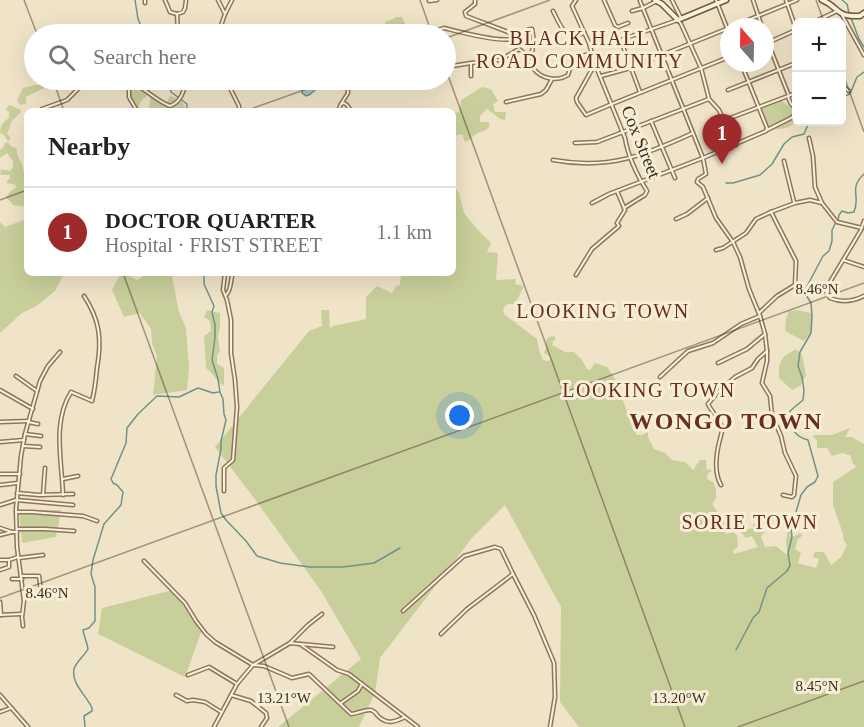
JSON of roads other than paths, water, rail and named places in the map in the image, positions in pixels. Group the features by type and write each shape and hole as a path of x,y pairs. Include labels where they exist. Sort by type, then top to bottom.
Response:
{"street":[{"path":"165,0 170,12 177,14 186,8 186,0"},
{"path":"218,0 225,14"},
{"path":"222,24 232,0"},
{"path":"429,1 437,0"},
{"path":"475,0 476,4 465,12 466,16 516,35"},
{"name":"Cox Street","path":"576,0 572,6 646,191 646,194 624,208"},
{"path":"604,0 615,25 618,27 628,23"},
{"path":"632,11 657,0 679,19"},
{"path":"672,0 701,68 709,99 725,120 736,145"},
{"path":"640,92 621,41 726,0"},
{"path":"753,0 758,16"},
{"path":"786,0 792,18"},
{"path":"753,18 797,0"},
{"path":"822,0 844,16 864,54"},
{"path":"640,1 703,158 706,174 697,182 703,187 716,218 733,242 740,257 765,334 767,351 762,383 770,396 772,415 785,453 796,476 794,495 792,497 783,495"},
{"path":"716,2 724,18"},
{"path":"553,10 562,28 570,35 584,33"},
{"path":"822,18 837,11"},
{"path":"844,16 860,16 864,13"},
{"path":"177,14 178,24"},
{"path":"456,30 511,39 524,30 532,29 533,46 529,58"},
{"path":"601,76 630,68 720,31"},
{"path":"774,39 792,31"},
{"path":"456,65 500,60 518,49 529,58 533,69 541,75 560,80 568,75 575,58 592,53"},
{"path":"596,64 577,96 577,102 586,115 720,61"},
{"path":"774,61 792,105"},
{"path":"471,63 471,76"},
{"path":"728,90 792,65"},
{"path":"745,72 767,130"},
{"path":"506,102 541,94 552,79"},
{"path":"42,108 67,100 77,90"},
{"path":"129,90 129,98 135,108"},
{"path":"147,90 168,105 173,105 183,90"},
{"path":"231,90 239,108"},
{"path":"339,108 348,90"},
{"path":"725,120 792,94"},
{"path":"575,143 597,142 709,99"},
{"path":"341,104 346,103 349,108"},
{"path":"592,203 616,191 736,145 792,117"},
{"path":"651,121 675,178"},
{"path":"554,160 591,164 631,158 662,148 693,133"},
{"path":"809,138 813,156 814,187 822,202 837,222 862,228"},
{"path":"784,161 795,203"},
{"path":"576,275 592,249 619,226 617,223 624,208 616,191"},
{"path":"676,219 687,214 708,198"},
{"path":"716,250 733,242 746,233 756,219 771,212 810,200 822,202"},
{"path":"660,377 688,351 713,343 759,315 777,296 795,285 796,261 771,212"},
{"path":"864,221 827,287 827,294 834,300 848,302 864,296"},
{"path":"843,260 864,267"},
{"path":"224,491 224,468 233,460 237,407 231,353 231,320 223,290 225,276"},
{"path":"226,295 229,292 232,276"},
{"path":"63,495 59,437 67,401 71,392 92,401 100,355 98,330 93,312 84,296"},
{"path":"718,363 747,349 765,334"},
{"path":"721,485 717,471 717,455 722,429 718,417 708,403 735,377 752,369 767,351"},
{"path":"23,626 24,601 16,512 18,483 25,434 37,391 44,372 60,352"},
{"path":"16,376 37,391"},
{"path":"0,390 33,409"},
{"path":"0,422 28,421 38,424"},
{"path":"25,434 41,436"},
{"path":"0,442 24,440"},
{"path":"23,446 40,447"},
{"path":"43,495 45,468"},
{"path":"0,474 20,474"},
{"path":"63,479 78,476"},
{"path":"0,485 18,483"},
{"path":"17,493 73,494"},
{"path":"0,504 16,501 73,505"},
{"path":"16,512 83,516 97,521"},
{"path":"0,528 12,532"},
{"path":"0,535 45,529 74,531"},
{"path":"403,611 464,556 495,547 501,549 534,615 554,663 555,697 550,727"},
{"path":"0,560 43,555"},
{"path":"0,570 9,567 9,560"},
{"path":"144,561 185,603 215,642 253,665 264,666 292,678 309,674 353,715 372,710 382,720 391,722 405,717"},
{"path":"441,634 467,609 513,574"},
{"path":"12,579 39,576 42,598"},
{"path":"0,602 1,615 22,614"},
{"path":"214,727 237,684 253,665 290,643 322,614"},
{"path":"290,643 333,647"},
{"path":"300,644 338,670 349,674 418,727"},
{"path":"188,675 209,668 237,684"},
{"path":"341,703 358,691 362,684"},
{"path":"0,695 28,727"},
{"path":"176,695 187,701 205,702 221,712"},
{"path":"231,695 250,701 266,713 267,718 263,727"},
{"path":"0,712 11,708"}],"water":[{"path":"302,90 315,90 306,96 302,93"}],"waterway":[{"path":"135,0 140,24"},
{"path":"842,0 847,4 849,13"},
{"path":"851,18 864,47"},
{"path":"846,96 850,94 857,77 864,72"},
{"path":"171,90 187,104 187,108"},
{"path":"726,183 760,175 772,164 784,144 792,137 804,134 807,126"},
{"path":"838,220 842,211 854,212 857,184 864,174"},
{"path":"736,650 753,618 759,612 767,588 790,566 788,553 792,537 791,529 801,495 818,476 808,440 795,433 790,411 803,400 804,390 798,366 800,352 811,333 812,316 811,303 805,290 823,256 829,251 832,230 836,222"},
{"path":"204,276 204,284 214,306 212,312 215,338 212,360 223,399 226,420 216,475 221,513 226,520 257,556 280,563 310,567 343,567 374,563 400,548"},
{"path":"85,727 84,716 92,711 92,708 77,685 74,669 88,649 83,630 89,628 95,621 95,587 91,574 93,560 104,524 121,505 123,492 111,479 126,443 127,428 157,396 179,397 198,388 213,393 219,392"}],"place":[{"name":"DOCTOR QUARTER","path":"722,164"}],"district":[{"name":"BLACK HALL ROAD COMMUNITY","path":"580,50"},
{"name":"LOOKING TOWN","path":"603,311"},
{"name":"LOOKING TOWN","path":"649,390"},
{"name":"WONGO TOWN","path":"726,421"},
{"name":"SORIE TOWN","path":"750,522"}]}
